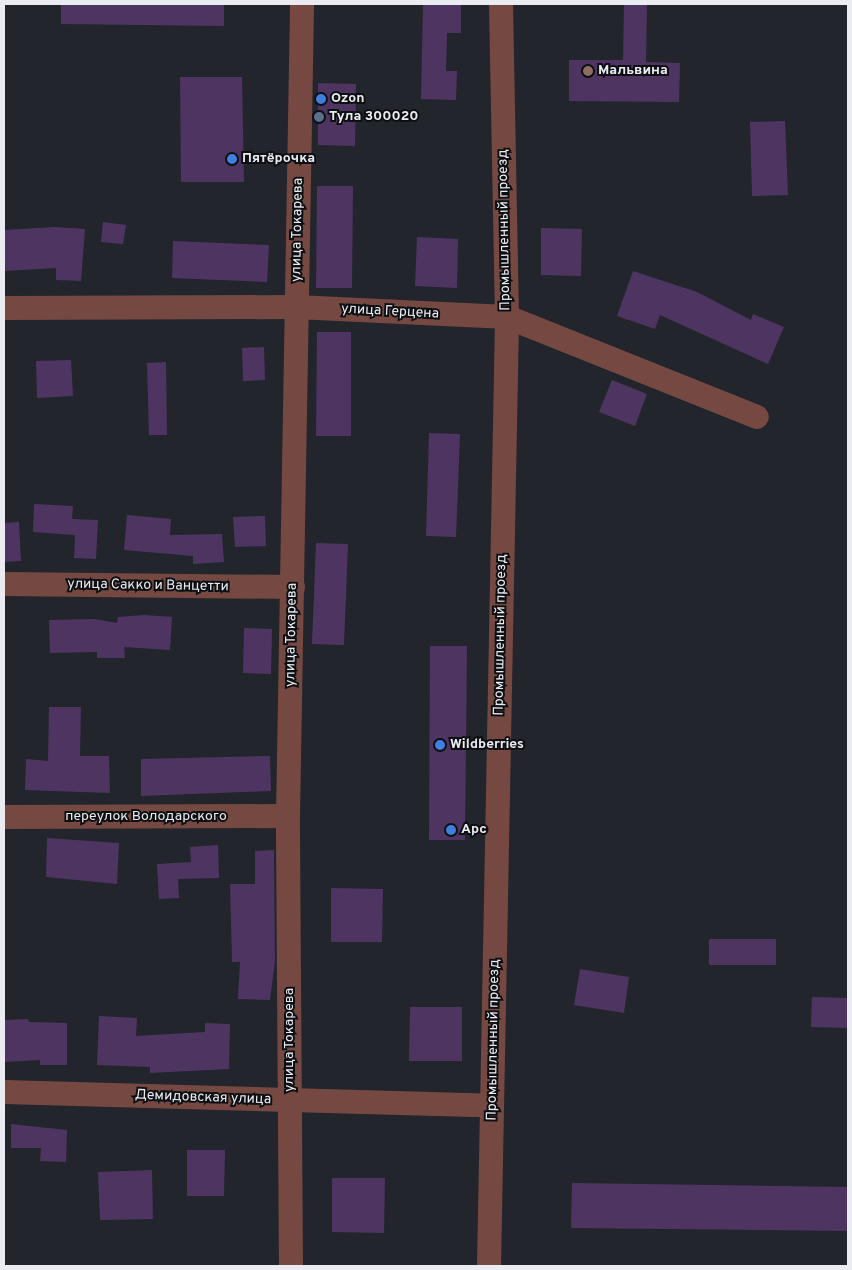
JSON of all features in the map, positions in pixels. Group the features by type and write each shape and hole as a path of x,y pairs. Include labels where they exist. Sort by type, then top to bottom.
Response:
{"street":[{"name":"улица Токарева","path":"291,1266 288,816 302,4"},
{"name":"Промышленный проезд","path":"489,1266 507,317 501,4"},
{"name":"улица Герцена","path":"4,308 296,307 507,317 757,417"},
{"name":"улица Сакко и Ванцетти","path":"4,584 293,587"},
{"name":"переулок Володарского","path":"4,817 288,816"},
{"name":"Демидовская улица","path":"4,1092 492,1106"}],"building":[{"path":"61,4 224,4 224,26 61,24"},
{"path":"423,4 461,4 461,33 447,33 446,71 457,71 456,100 421,99"},
{"path":"624,4 647,4 646,62 680,63 679,102 569,101 569,60 623,60"},
{"path":"180,77 242,77 244,182 181,182"},
{"path":"318,83 356,84 355,146 318,145"},
{"path":"785,121 788,195 752,196 750,122"},
{"path":"317,186 353,186 352,288 316,288"},
{"path":"103,222 126,225 123,244 101,242"},
{"path":"54,227 85,229 81,281 56,280 56,268 4,271 4,230"},
{"path":"541,228 582,229 581,276 541,275"},
{"path":"417,237 458,239 457,288 415,286"},
{"path":"173,241 269,245 267,282 172,278"},
{"path":"633,271 697,292 751,320 753,314 784,327 768,364 660,315 655,329 617,316"},
{"path":"317,332 351,332 351,436 316,436"},
{"path":"264,347 265,380 243,381 242,348"},
{"path":"71,360 73,396 37,398 36,361"},
{"path":"166,362 167,435 149,435 147,363"},
{"path":"612,380 647,394 635,426 599,412"},
{"path":"429,433 460,434 456,537 426,536"},
{"path":"34,504 73,506 72,519 98,520 96,559 74,558 75,535 33,532"},
{"path":"127,515 171,519 170,535 222,534 224,562 193,564 193,556 124,550"},
{"path":"265,516 266,546 235,547 233,517"},
{"path":"19,522 21,561 4,562 4,523"},
{"path":"316,543 348,544 344,645 312,644"},
{"path":"144,615 172,617 170,650 124,647 125,658 97,658 97,652 50,653 49,620 94,619 117,623 118,617"},
{"path":"244,628 272,629 271,674 243,673"},
{"path":"430,646 467,646 465,840 429,840"},
{"path":"49,707 81,707 80,756 109,756 110,793 25,790 26,759 48,761"},
{"path":"270,756 271,791 141,796 141,759"},
{"path":"47,838 119,843 117,884 46,877"},
{"path":"218,845 219,878 178,879 179,898 159,899 157,864 191,862 190,847"},
{"path":"274,850 275,961 270,1000 238,999 240,962 232,962 230,884 255,884 255,851"},
{"path":"331,888 383,889 382,942 331,942"},
{"path":"709,939 776,939 776,965 709,965"},
{"path":"580,969 629,977 624,1013 574,1005"},
{"path":"812,997 848,998 848,1028 811,1027"},
{"path":"410,1007 462,1007 462,1061 409,1061"},
{"path":"99,1016 137,1018 136,1036 205,1032 205,1023 230,1024 229,1069 150,1073 150,1067 97,1065"},
{"path":"28,1019 29,1022 67,1023 67,1065 40,1065 40,1060 4,1062 4,1020"},
{"path":"11,1124 67,1130 66,1162 40,1161 41,1148 11,1148"},
{"path":"187,1150 225,1150 224,1196 187,1196"},
{"path":"152,1170 153,1219 100,1220 98,1172"},
{"path":"332,1178 385,1178 384,1233 332,1232"},
{"path":"572,1183 848,1187 848,1231 571,1228"}],"place":[{"name":"Мальвина","path":"588,71"},
{"name":"Ozon","path":"321,99"},
{"name":"Тула 300020","path":"319,117"},
{"name":"Пятёрочка","path":"232,159"},
{"name":"Wildberries","path":"440,745"},
{"name":"Арс","path":"451,830"}]}
